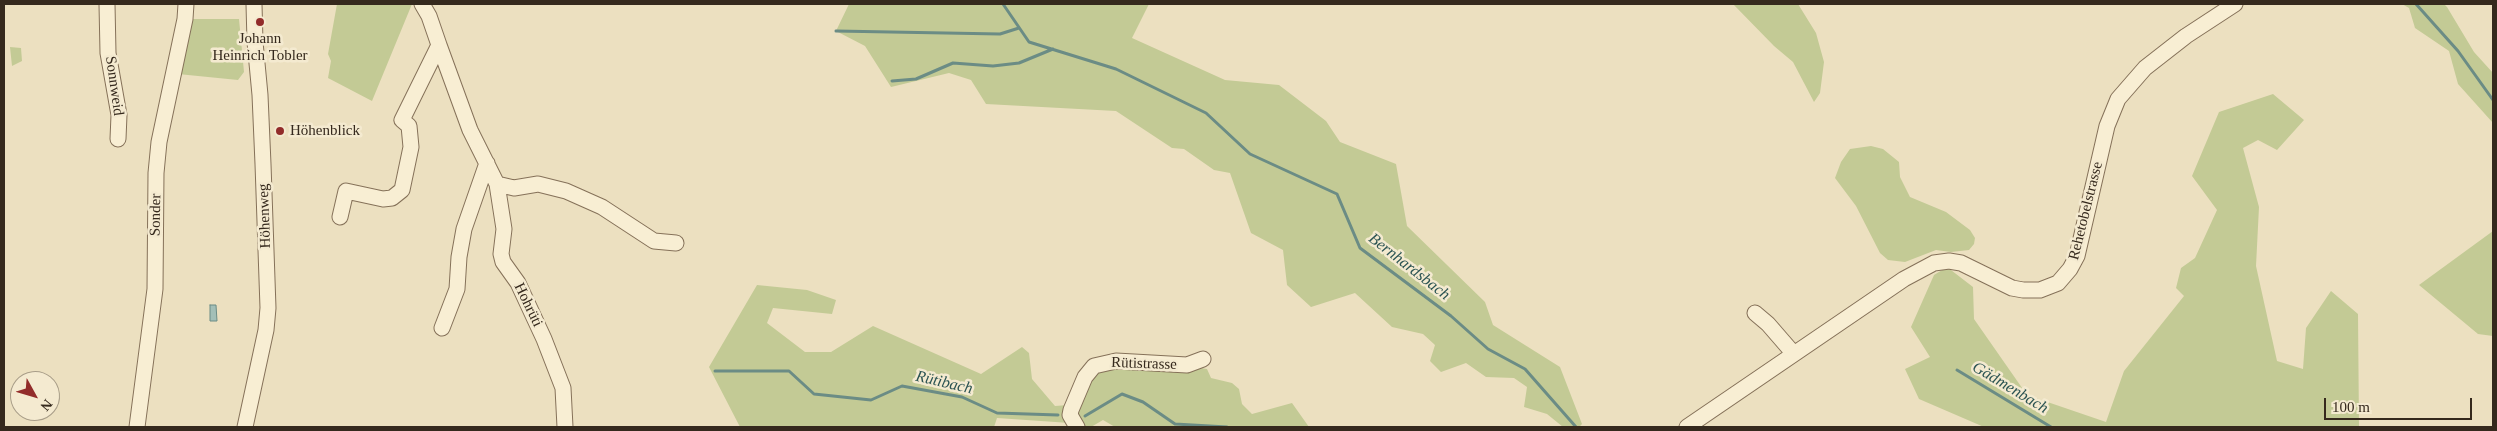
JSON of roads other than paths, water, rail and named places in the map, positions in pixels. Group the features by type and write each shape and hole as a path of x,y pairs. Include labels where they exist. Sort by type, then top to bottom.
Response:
{"street":[{"name":"Sonnweid","path":"107,4 110,45 108,53 119,115 118,139"},
{"name":"Sonder","path":"137,427 155,289 156,173 159,142 185,19 186,4"},
{"name":"Höhenweg","path":"245,427 266,330 268,308 263,145 254,4"},
{"name":"Hohrüti","path":"422,4 429,16 470,130 497,184 504,229 501,254 522,291 563,388 565,427"},
{"name":"Rehetobelstrasse","path":"1687,427 1904,279 1934,263 1949,261 1961,263 2012,288 2023,290 2040,290 2058,283 2070,269 2077,256 2107,126 2118,99 2145,68 2186,36 2235,4"},
{"path":"340,217 346,191 383,199 392,198 402,190 411,147 408,126 402,120 439,45"},
{"path":"442,328 457,288 458,257 464,229 487,162"},
{"path":"497,184 514,188 538,184 566,192 602,207 654,241 676,244"},
{"path":"1755,313 1768,324 1794,354"},
{"name":"Rütistrasse","path":"1077,427 1070,415 1071,410 1085,377 1094,366 1116,360 1188,365 1203,359"}],"water":[{"path":"210,305 216,305 217,321 210,321"}],"waterway":[{"name":"Bernhardsbach","path":"1003,4 1029,42 1116,69 1206,113 1250,154 1337,194 1360,248 1451,316 1488,349 1525,369 1576,427"},
{"path":"2416,4 2458,51 2493,100"},
{"path":"836,31 1000,34 1019,28"},
{"path":"892,81 916,79 953,63 993,66 1019,63 1053,49"},
{"name":"Gädmenbach","path":"1957,370 2051,427"},
{"name":"Rütibach","path":"715,371 789,371 814,394 871,400 902,386 962,397 997,413 1058,415"},
{"name":"Rütibach","path":"1085,416 1122,394 1143,402 1175,424 1227,427"}],"place":[{"name":"Johann Heinrich Tobler","path":"260,22"},
{"name":"Höhenblick","path":"280,131"}]}
